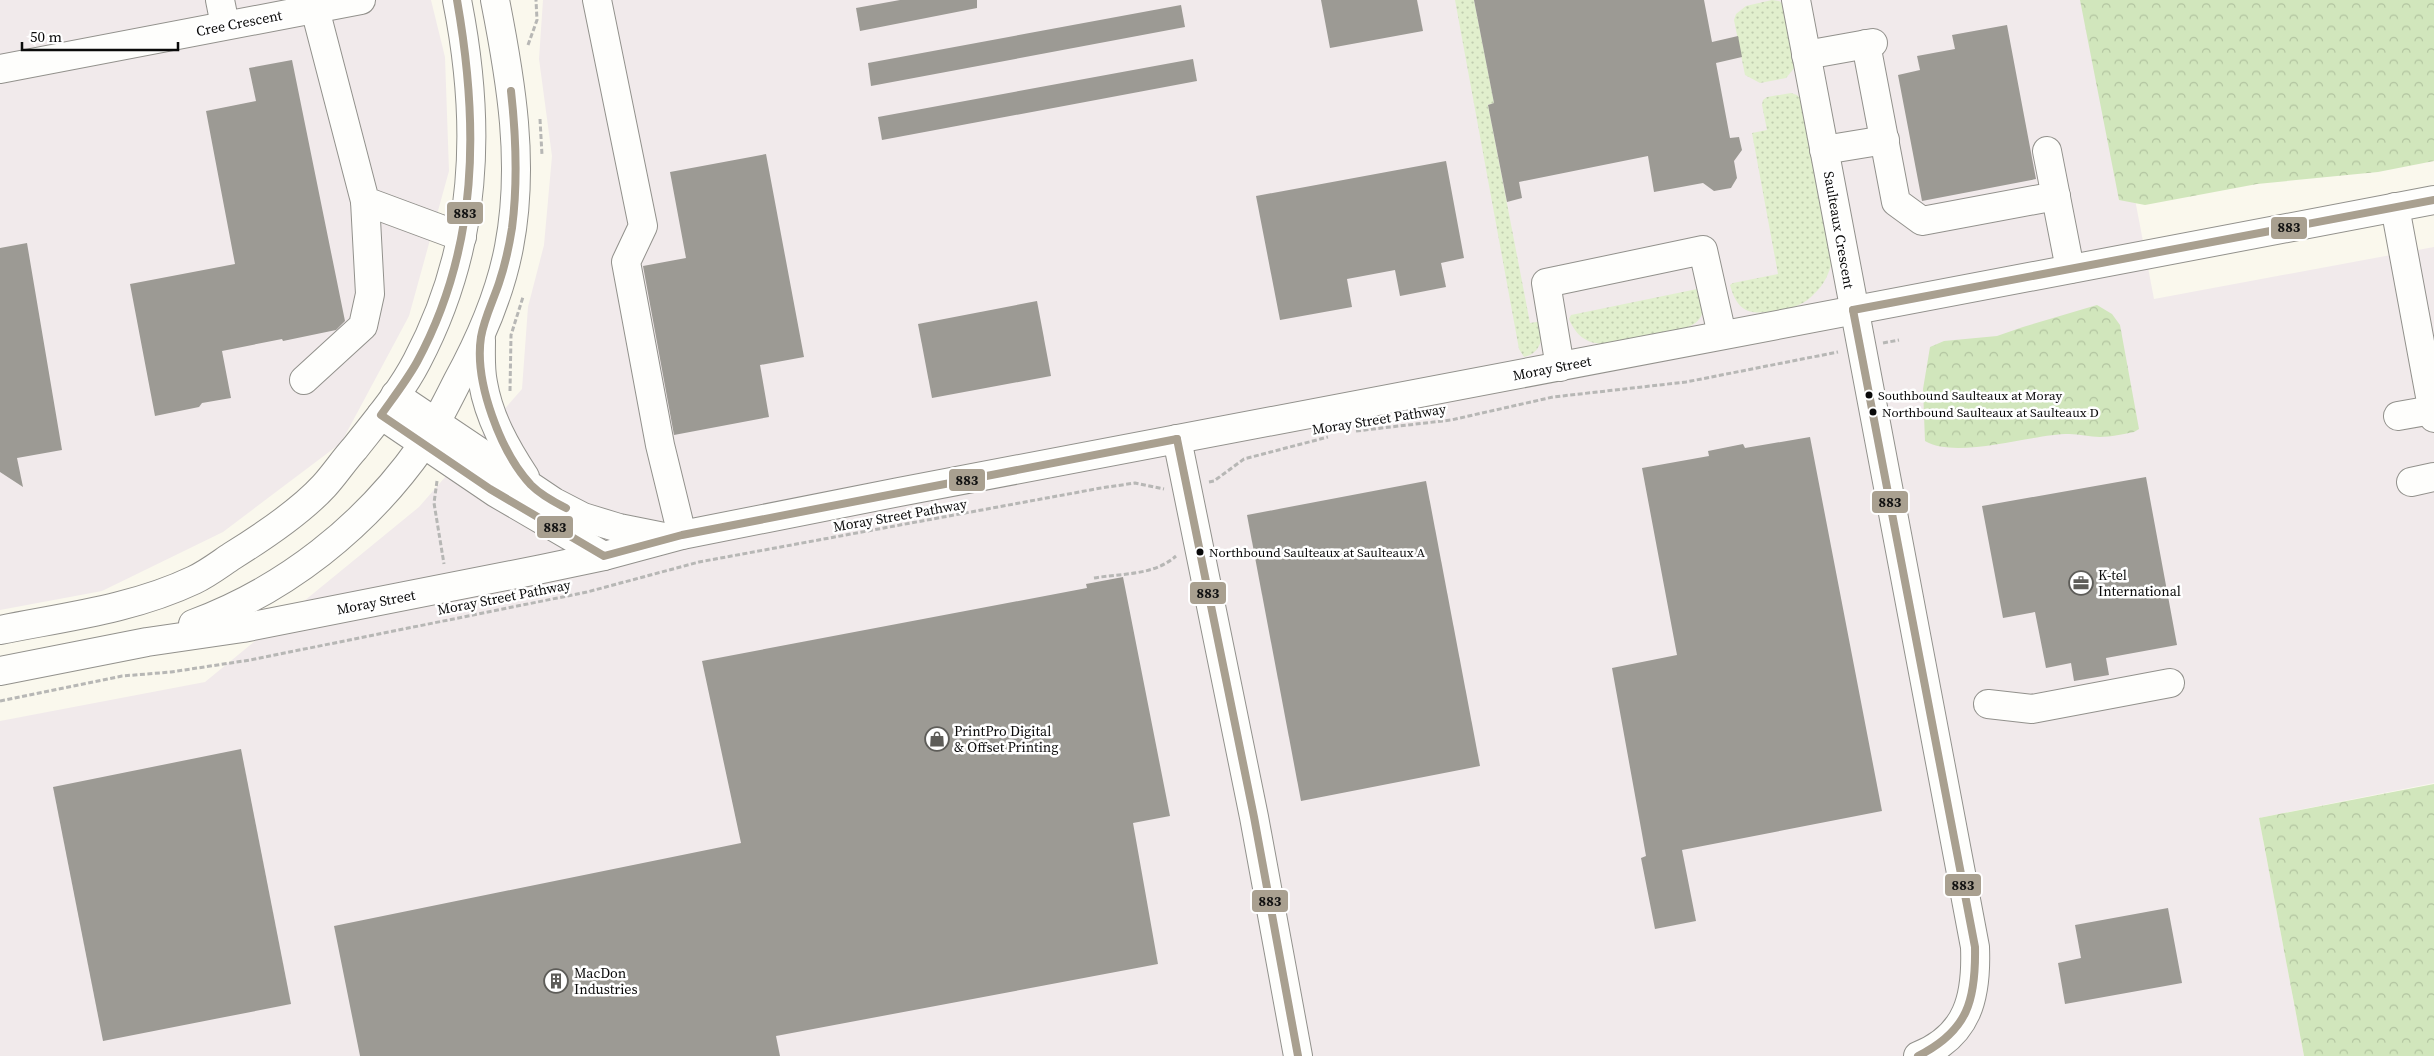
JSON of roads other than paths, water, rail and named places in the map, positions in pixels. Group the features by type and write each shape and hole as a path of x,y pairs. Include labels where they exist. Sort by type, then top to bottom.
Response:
{"street":[{"name":"Cree Crescent","path":"0,69 222,13 315,8 361,0"},
{"path":"0,630 141,602 196,580 264,536 323,487 388,405 416,362 437,319 456,264 462,237 473,161 473,134 471,84 457,0"},
{"path":"429,434 481,338 509,247 517,161 509,76 495,0"},
{"path":"598,0 642,226 626,262 676,536"},
{"name":"Saulteaux Crescent","path":"1796,0 1853,310 1975,947 1976,971 1973,997 1965,1018 1948,1038 1931,1051 1918,1056"},
{"path":"304,380 363,326 370,294 366,201 315,8"},
{"path":"1806,55 1870,43 1884,140 1896,202 1922,221 2056,196"},
{"path":"1824,150 1884,140"},
{"path":"2047,151 2070,269"},
{"name":"Moray Street","path":"0,671 147,642 243,628 604,556 676,536 1177,439 2434,200"},
{"path":"366,201 462,237"},
{"path":"2395,208 2427,340 2433,414 2398,416"},
{"path":"1560,367 1546,283 1703,250 1722,335"},
{"path":"481,338 482,381 492,416 507,450 530,484"},
{"name":"Moray Street","path":"388,405 429,434 542,522 604,556"},
{"name":"Moray Street","path":"429,434 530,484 554,502 583,517 619,528 676,536"},
{"name":"Moray Street","path":"147,642 234,608 279,584 359,520 390,488 429,434"},
{"path":"1177,439 1258,835 1298,1056"},
{"path":"1988,704 2032,709 2170,683"}],"place":[{"name":"Southbound Saulteaux at Moray","path":"1869,395"},
{"name":"Northbound Saulteaux at Saulteaux D","path":"1873,412"},
{"name":"Northbound Saulteaux at Saulteaux A","path":"1200,552"},
{"name":"K-tel International","path":"2081,583"},
{"name":"PrintPro Digital & Offset Printing","path":"937,739"},
{"name":"MacDon Industries","path":"556,981"}]}
